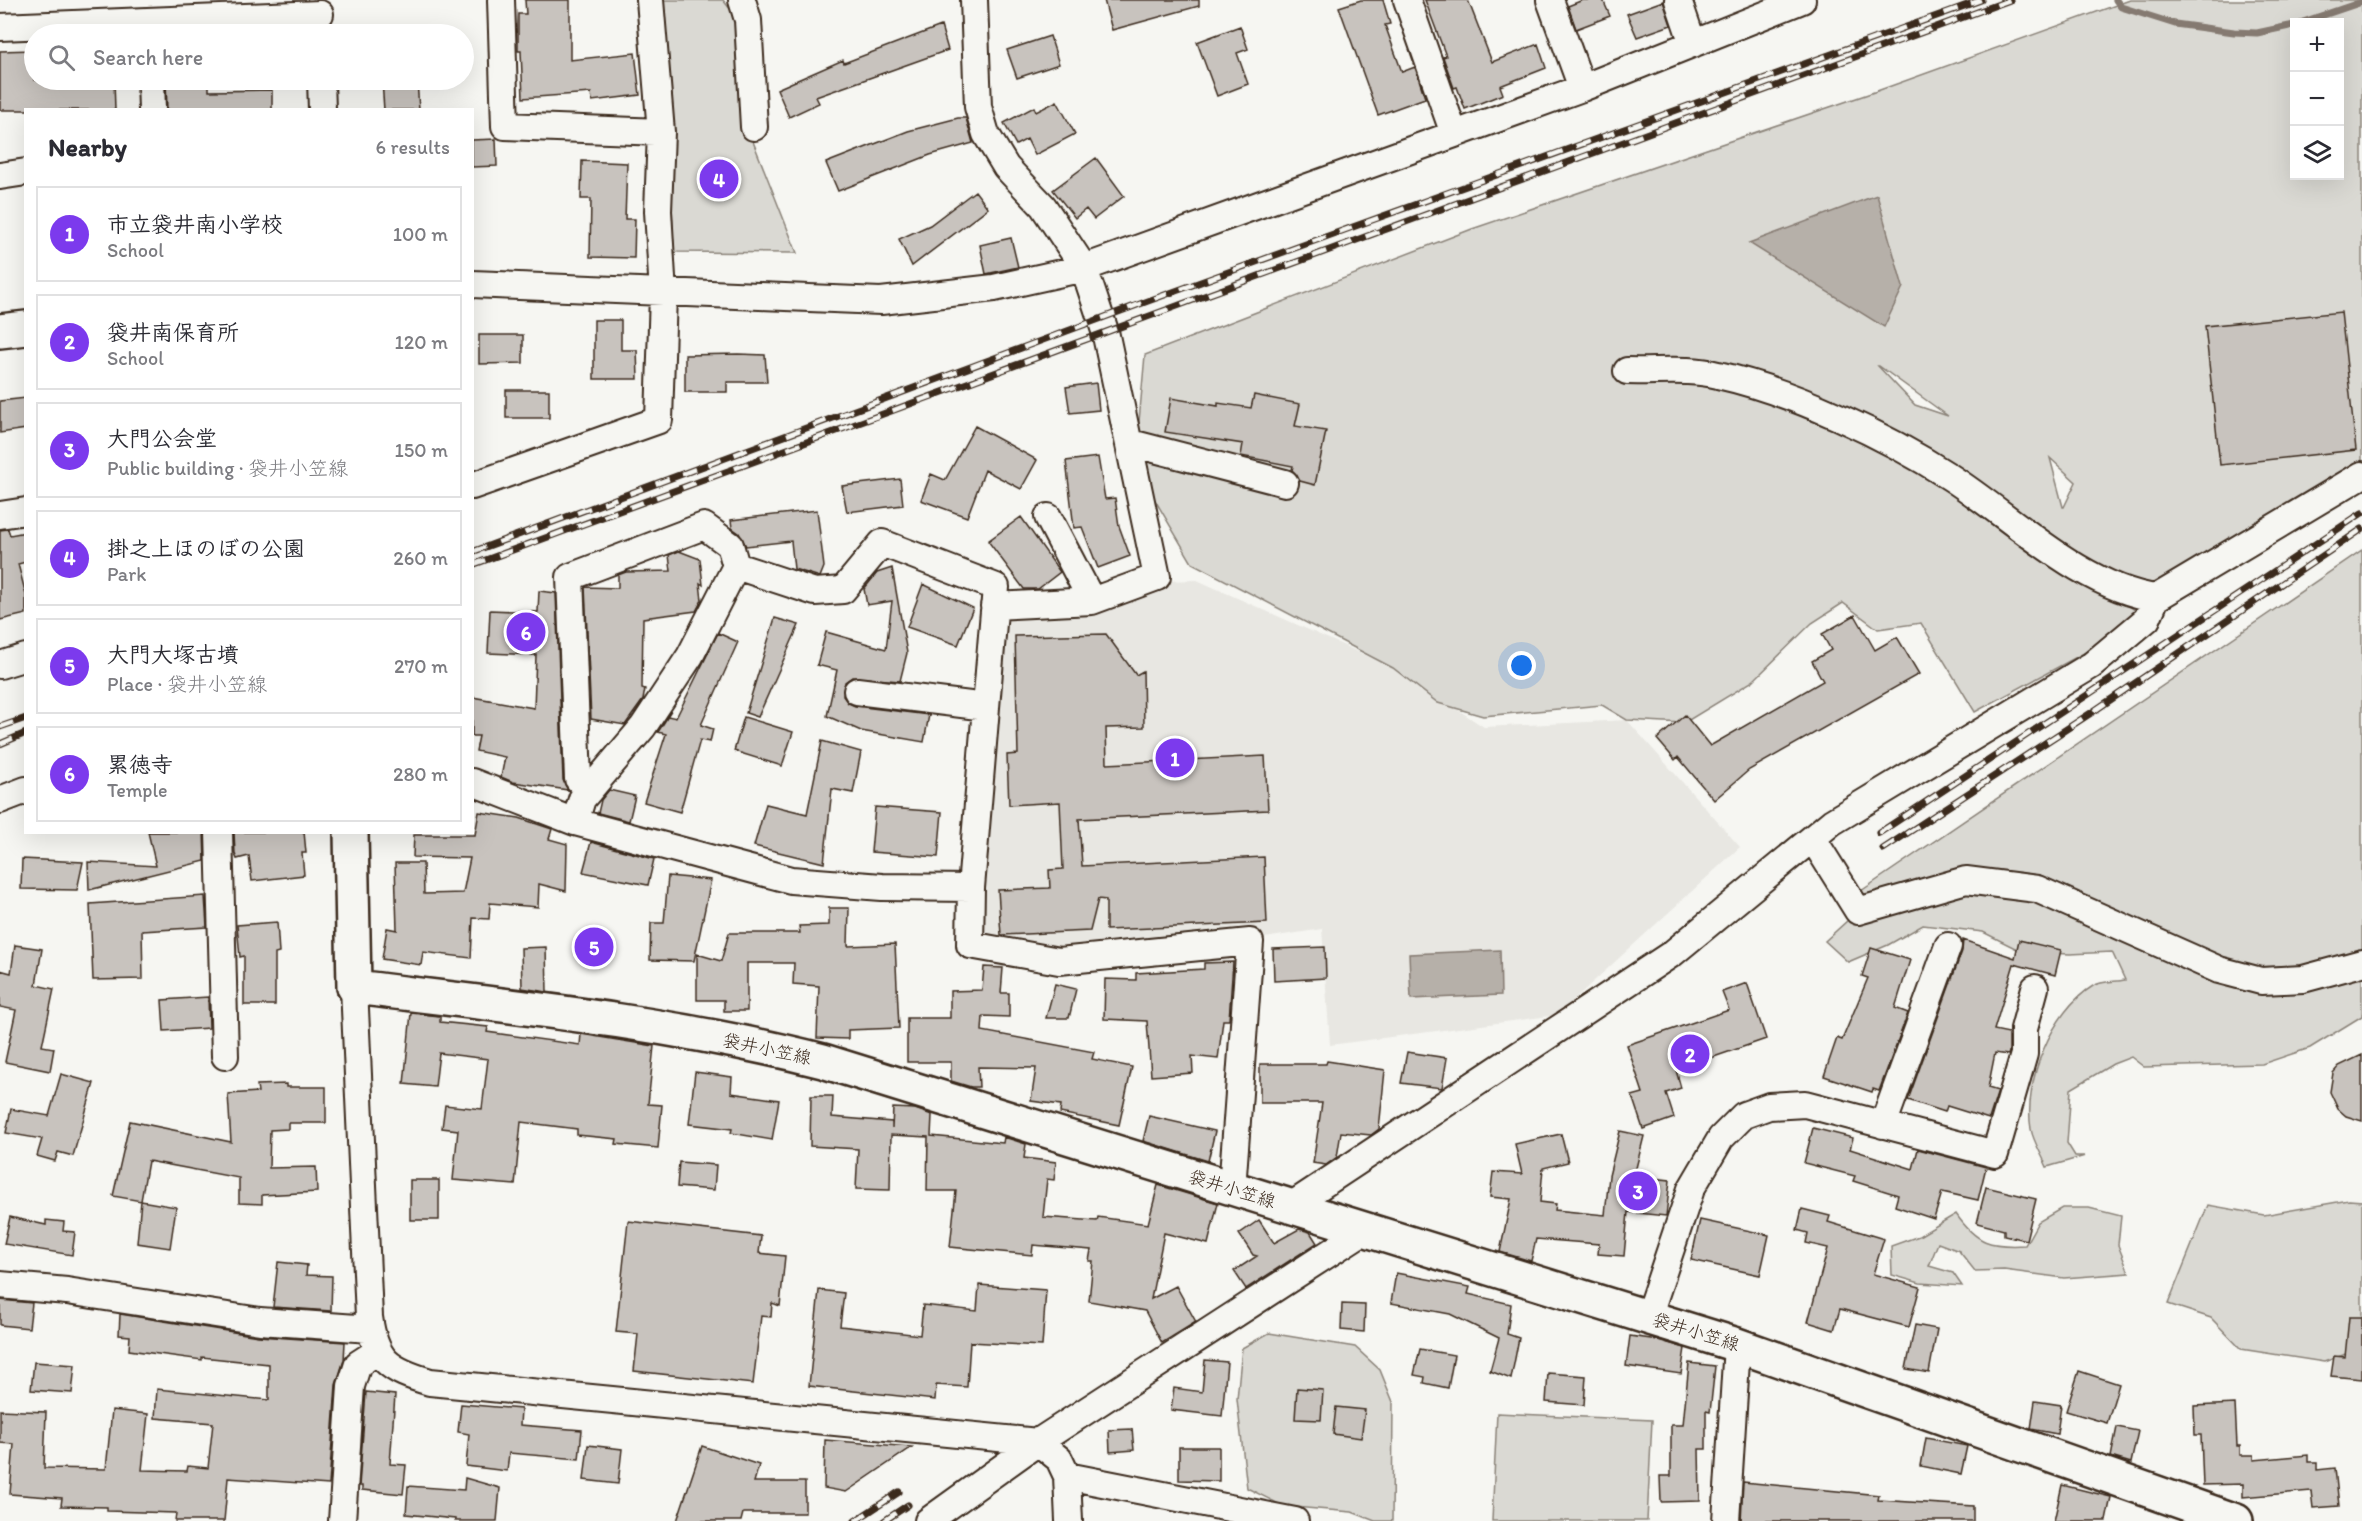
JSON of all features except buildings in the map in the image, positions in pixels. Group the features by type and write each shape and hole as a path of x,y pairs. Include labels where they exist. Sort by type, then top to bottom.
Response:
{"main road":[{"path":"0,331 24,328"},
{"path":"351,834 354,987"},
{"name":"袋井小笠線","path":"354,987 562,1012 773,1049 823,1061 1737,1345 2222,1519"}],"street":[{"path":"501,0 505,126 661,132"},
{"path":"474,485 659,420 663,294 658,211 661,132 650,0"},
{"path":"742,0 748,20 754,127"},
{"path":"974,0 978,107 986,134 1006,167 1043,206 1084,267 1102,318 1131,443 1157,577 1092,601 994,606"},
{"path":"1407,0 1454,134"},
{"path":"1550,0 1582,88"},
{"path":"1678,0 1694,44"},
{"path":"474,284 663,294 881,301 994,288 1084,267 1582,88 1802,0"},
{"path":"56,24 149,19 320,16"},
{"path":"0,27 24,26"},
{"path":"151,90 152,108"},
{"path":"321,90 321,108"},
{"path":"0,176 24,172"},
{"path":"1627,371 1716,374 1785,395 1864,430 1950,476 2067,561 2135,595 2156,598"},
{"path":"1131,443 1285,483"},
{"path":"1289,1207 1673,953 1832,822 2092,665 2147,619 2156,598 2362,475"},
{"path":"0,515 24,511"},
{"path":"1048,517 1092,601"},
{"path":"575,822 582,799 589,791 643,728 684,665 736,566 730,544 704,526 570,577 578,779 589,791"},
{"path":"736,566 815,592 843,590 882,543 996,587 971,888 970,945 1059,961 1250,942 1232,1189"},
{"path":"0,665 24,658"},
{"path":"857,691 986,707"},
{"path":"474,783 575,822 791,880 882,887 971,888"},
{"path":"0,800 24,791"},
{"path":"219,834 225,1056"},
{"path":"1813,839 1858,911 1966,880 2037,889 2218,970 2262,981 2303,979 2362,963"},
{"path":"1883,1125 1948,946"},
{"path":"354,987 374,1340 384,1362 402,1374 430,1382 1038,1442 1059,1459 1066,1476 1069,1521"},
{"path":"1648,1317 1690,1189 1721,1138 1744,1115 1769,1106 1805,1104 1995,1154 2024,1054 2024,1029 2035,988"},
{"path":"928,1521 1038,1442 1365,1230"},
{"path":"0,1285 67,1291 374,1340"},
{"path":"342,1521 351,1386 358,1364 374,1340"},
{"path":"1726,1521 1737,1345"},
{"path":"1066,1476 1295,1521"}],"shaded area":[{"path":"663,0 723,0 738,19 739,106 797,253 674,252"},
{"path":"2130,0 2362,0 2362,475 2156,598 2067,561 2147,619 1975,712 1921,623 1878,629 1843,603 1812,623 1753,681 1684,723 1627,720 1602,705 1483,716 1438,703 1393,668 1192,563 1135,466 1145,355 1472,229 1877,91","holes":["1879,366 1948,416 1915,405","2050,458 2076,482 2064,507 2063,507"]},
{"path":"1877,195 1903,287 1884,327 1749,243"},
{"path":"2362,550 2362,961 2254,979 2165,946 2239,984 2362,969 2362,1016 2310,1048 2262,1064 2144,1067 2131,1057 2113,1064 2071,1089 2067,1143 2075,1156 2085,1156 2047,1167 2031,1129 2030,1110 2036,1070 2053,1030 2078,997 2096,984 2125,980 2112,952 2070,954 2023,952 1983,932 1923,925 1888,945 1848,962 1825,941 1858,911 1877,905 1861,891"},
{"path":"1197,580 1394,668 1484,727 1627,720 1740,847 1557,1015 1330,1045 1322,929 1233,943 1059,961 979,947 1009,595 1058,616 1164,581"},
{"path":"1500,950 1501,995 1411,999 1409,954"},
{"path":"2349,1200 2362,1201 2362,1348 2324,1362 2241,1349 2211,1318 2168,1304 2208,1205 2264,1215"},
{"path":"2062,1208 2089,1208 2121,1216 2118,1245 2129,1273 2064,1278 2004,1270 1975,1271 1959,1251 1938,1243 1929,1266 1953,1273 1962,1286 1920,1283 1892,1275 1891,1246 1919,1236 1956,1214 1971,1232 1986,1242 2025,1245 2038,1222"},
{"path":"1269,1333 1355,1347 1380,1370 1393,1402 1392,1521 1375,1521 1352,1512 1283,1506 1247,1488 1237,1399 1242,1348"},
{"path":"1497,1413 1652,1420 1647,1521 1492,1521"}],"waterway":[{"path":"2116,0 2121,7 2175,24 2257,33 2290,26"},
{"path":"2315,18 2362,2"}],"railway":[{"path":"474,551 1148,301 1981,0"},
{"path":"474,564 2010,0"},
{"path":"1879,833 2362,513"},
{"path":"1883,849 2094,711 2362,529"},
{"path":"0,727 24,719"},
{"path":"0,744 24,734"},
{"path":"855,1521 899,1492"},
{"path":"884,1521 908,1505"}],"place":[{"name":"掛之上ほのぼの公園","path":"719,179"},
{"name":"累徳寺","path":"526,632"},
{"name":"市立袋井南小学校","path":"1175,758"},
{"name":"大門大塚古墳","path":"594,947"},
{"name":"袋井南保育所","path":"1690,1054"},
{"name":"大門公会堂","path":"1638,1191"}]}
